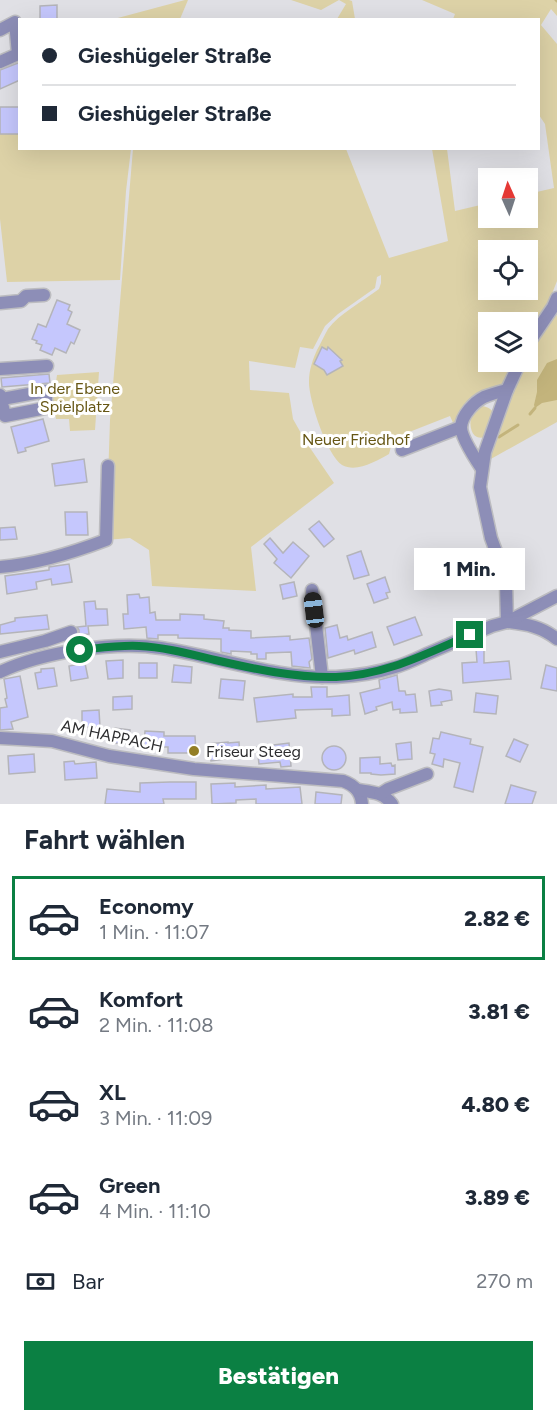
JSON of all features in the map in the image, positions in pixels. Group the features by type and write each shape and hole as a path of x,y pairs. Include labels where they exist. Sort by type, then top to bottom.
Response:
{"street":[{"path":"0,30 15,22 18,54 0,62"},
{"path":"0,303 21,302 26,296 44,295"},
{"path":"538,329 555,304"},
{"path":"0,369 47,366"},
{"path":"507,622 506,583 491,538 480,487 485,452 515,372"},
{"path":"482,469 471,453 461,427 472,406 482,398 507,390"},
{"path":"402,450 461,427"},
{"path":"0,567 40,562 106,540 108,466"},
{"path":"312,590 322,676"},
{"path":"0,672 43,657 115,645 161,648 272,672 336,677 362,674 396,667 492,626 507,622 557,596"},
{"path":"507,622 528,624 547,631 557,639"},
{"path":"0,652 71,633"},
{"name":"AM HAPPACH","path":"0,738 52,741 109,756 194,769 343,781 358,790 377,792 392,804"},
{"path":"380,794 427,774"},
{"path":"358,790 362,804"}],"green space":[{"path":"185,0 188,0 180,18 118,18"},
{"path":"291,0 339,0 321,10"},
{"path":"339,0 352,1 355,18 338,18 346,4"},
{"name":"Neuer Friedhof","path":"422,0 557,0 557,16 551,9 541,25 557,44 557,281 538,322 538,312 478,312 478,372 511,372 504,387 454,425 450,416 399,436 392,443 389,454 372,463 354,468 342,465 336,460 315,413 310,389 310,369 328,329 345,313 379,289 381,275 377,277 375,288 325,326 313,349 300,347 295,368 249,361 250,390 289,393 293,419 334,483 251,547 256,591 152,586 149,550 130,538 106,540 110,420 133,150 346,150 389,258 448,241 432,150 447,150 455,211 478,206 478,228 538,228 538,192 554,188 545,124 540,116 540,18 453,18 455,14"},
{"path":"0,134 18,134 18,150 131,150 120,280 7,282 0,219"},
{"path":"557,315 557,422 489,460 492,446 520,372 538,372 538,335"},
{"name":"In der Ebene Spielplatz","path":"99,372 95,430 70,431 69,419 56,419 53,402 57,375"},
{"path":"482,406 490,409 493,416 486,436 481,438 473,433 471,421 474,412"}],"shaded area":[{"path":"557,359 557,400 542,403 535,408 537,380 547,363"}],"building":[{"path":"57,5 57,18 40,18 40,6"},
{"path":"18,63 18,81 0,89 0,70"},
{"path":"0,107 18,107 18,134 0,134"},
{"path":"57,300 70,305 68,310 72,312 67,324 80,330 74,344 71,342 66,353 55,348 52,355 40,350 42,345 32,339 38,324 46,327"},
{"path":"322,347 327,350 328,347 342,360 340,361 343,366 327,375 324,370 314,364"},
{"path":"49,374 50,383 2,387 1,378"},
{"path":"43,419 49,441 25,448 26,451 18,453 11,427"},
{"path":"84,459 87,482 55,486 52,464"},
{"path":"65,512 87,512 88,535 66,535"},
{"path":"319,521 334,539 324,547 309,529"},
{"path":"15,527 17,539 0,540 0,528"},
{"path":"270,538 283,553 293,542 309,556 291,578 274,563 277,559 264,544"},
{"path":"361,551 369,575 354,579 347,556"},
{"path":"69,564 72,582 52,585 51,579 36,582 37,589 7,594 5,576 49,570 49,567"},
{"path":"385,577 390,592 386,593 388,598 374,603 367,584"},
{"path":"294,582 297,596 283,599 280,585"},
{"path":"139,594 140,598 149,597 150,613 155,612 156,620 180,620 180,614 204,615 204,619 224,621 223,628 251,631 251,638 290,636 290,640 309,638 312,659 309,662 310,668 292,666 291,652 266,653 266,659 257,659 257,654 251,654 251,652 231,651 231,654 221,652 221,639 178,638 178,635 158,635 158,639 147,638 146,627 124,629 123,614 128,614 127,595"},
{"path":"95,601 96,609 107,609 108,625 88,626 89,634 79,635 77,627 86,626 84,602"},
{"path":"47,615 49,629 0,634 0,625 15,621 15,618"},
{"path":"415,617 422,635 394,645 387,627"},
{"path":"337,625 340,638 347,636 348,640 372,632 376,647 355,654 354,650 328,658 325,628"},
{"path":"484,648 484,663 509,661 511,679 463,683 462,663 477,662 476,649"},
{"path":"123,660 123,678 108,679 106,661"},
{"path":"85,663 88,678 71,681 69,666"},
{"path":"139,663 157,663 157,678 139,678"},
{"path":"174,665 192,667 191,683 172,682"},
{"path":"546,665 557,668 557,691 541,688"},
{"path":"54,668 57,686 38,689 35,673 41,672 41,669"},
{"path":"397,675 399,691 405,691 406,695 415,694 417,712 400,713 400,709 393,710 392,702 376,707 377,710 365,714 360,693 380,688 379,680"},
{"path":"20,676 28,717 11,722 13,729 0,730 0,708 7,707 4,679"},
{"path":"221,679 245,681 243,700 219,698"},
{"path":"311,687 327,687 327,697 349,695 350,715 332,716 332,709 295,710 296,718 257,722 254,698 293,694 293,697 312,697"},
{"path":"439,689 451,691 452,700 441,702 442,705 431,706 429,691"},
{"path":"476,693 498,696 496,714 474,712"},
{"path":"132,696 132,709 113,710 113,697"},
{"path":"99,710 100,727 82,727 82,711"},
{"path":"114,728 130,730 129,744 112,743"},
{"path":"145,731 164,732 164,736 195,736 196,753 168,753 168,747 144,747"},
{"path":"441,732 471,739 470,744 483,747 473,792 454,787 460,763 444,759 443,767 432,764 435,754 430,753 433,738 439,739"},
{"path":"514,739 528,745 520,762 506,756"},
{"path":"239,742 240,757 211,761 208,744"},
{"path":"411,742 412,759 398,760 396,744"},
{"path":"289,743 291,766 281,767 280,762 259,764 257,747"},
{"path":"334,746 342,750 346,758 342,766 334,770 326,766 322,758 326,750"},
{"path":"34,754 35,772 9,774 8,756"},
{"path":"380,757 380,764 395,765 395,774 360,773 360,758"},
{"path":"74,761 75,764 96,762 97,778 65,780 64,762"},
{"path":"196,782 196,799 163,799 164,804 105,804 107,789 140,792 140,783"},
{"path":"235,783 235,787 266,785 266,789 300,787 302,804 256,804 256,799 212,804 211,784"},
{"path":"511,785 536,792 532,804 505,804"},
{"path":"316,792 342,795 341,804 315,804"}],"waterway":[{"path":"530,414 535,408"},
{"path":"499,437 518,425"}],"place":[{"name":"Friseur Steeg","path":"194,751"}],"route":[{"path":"80,650 115,645 161,648 272,672 336,677 396,667 470,635"}]}
